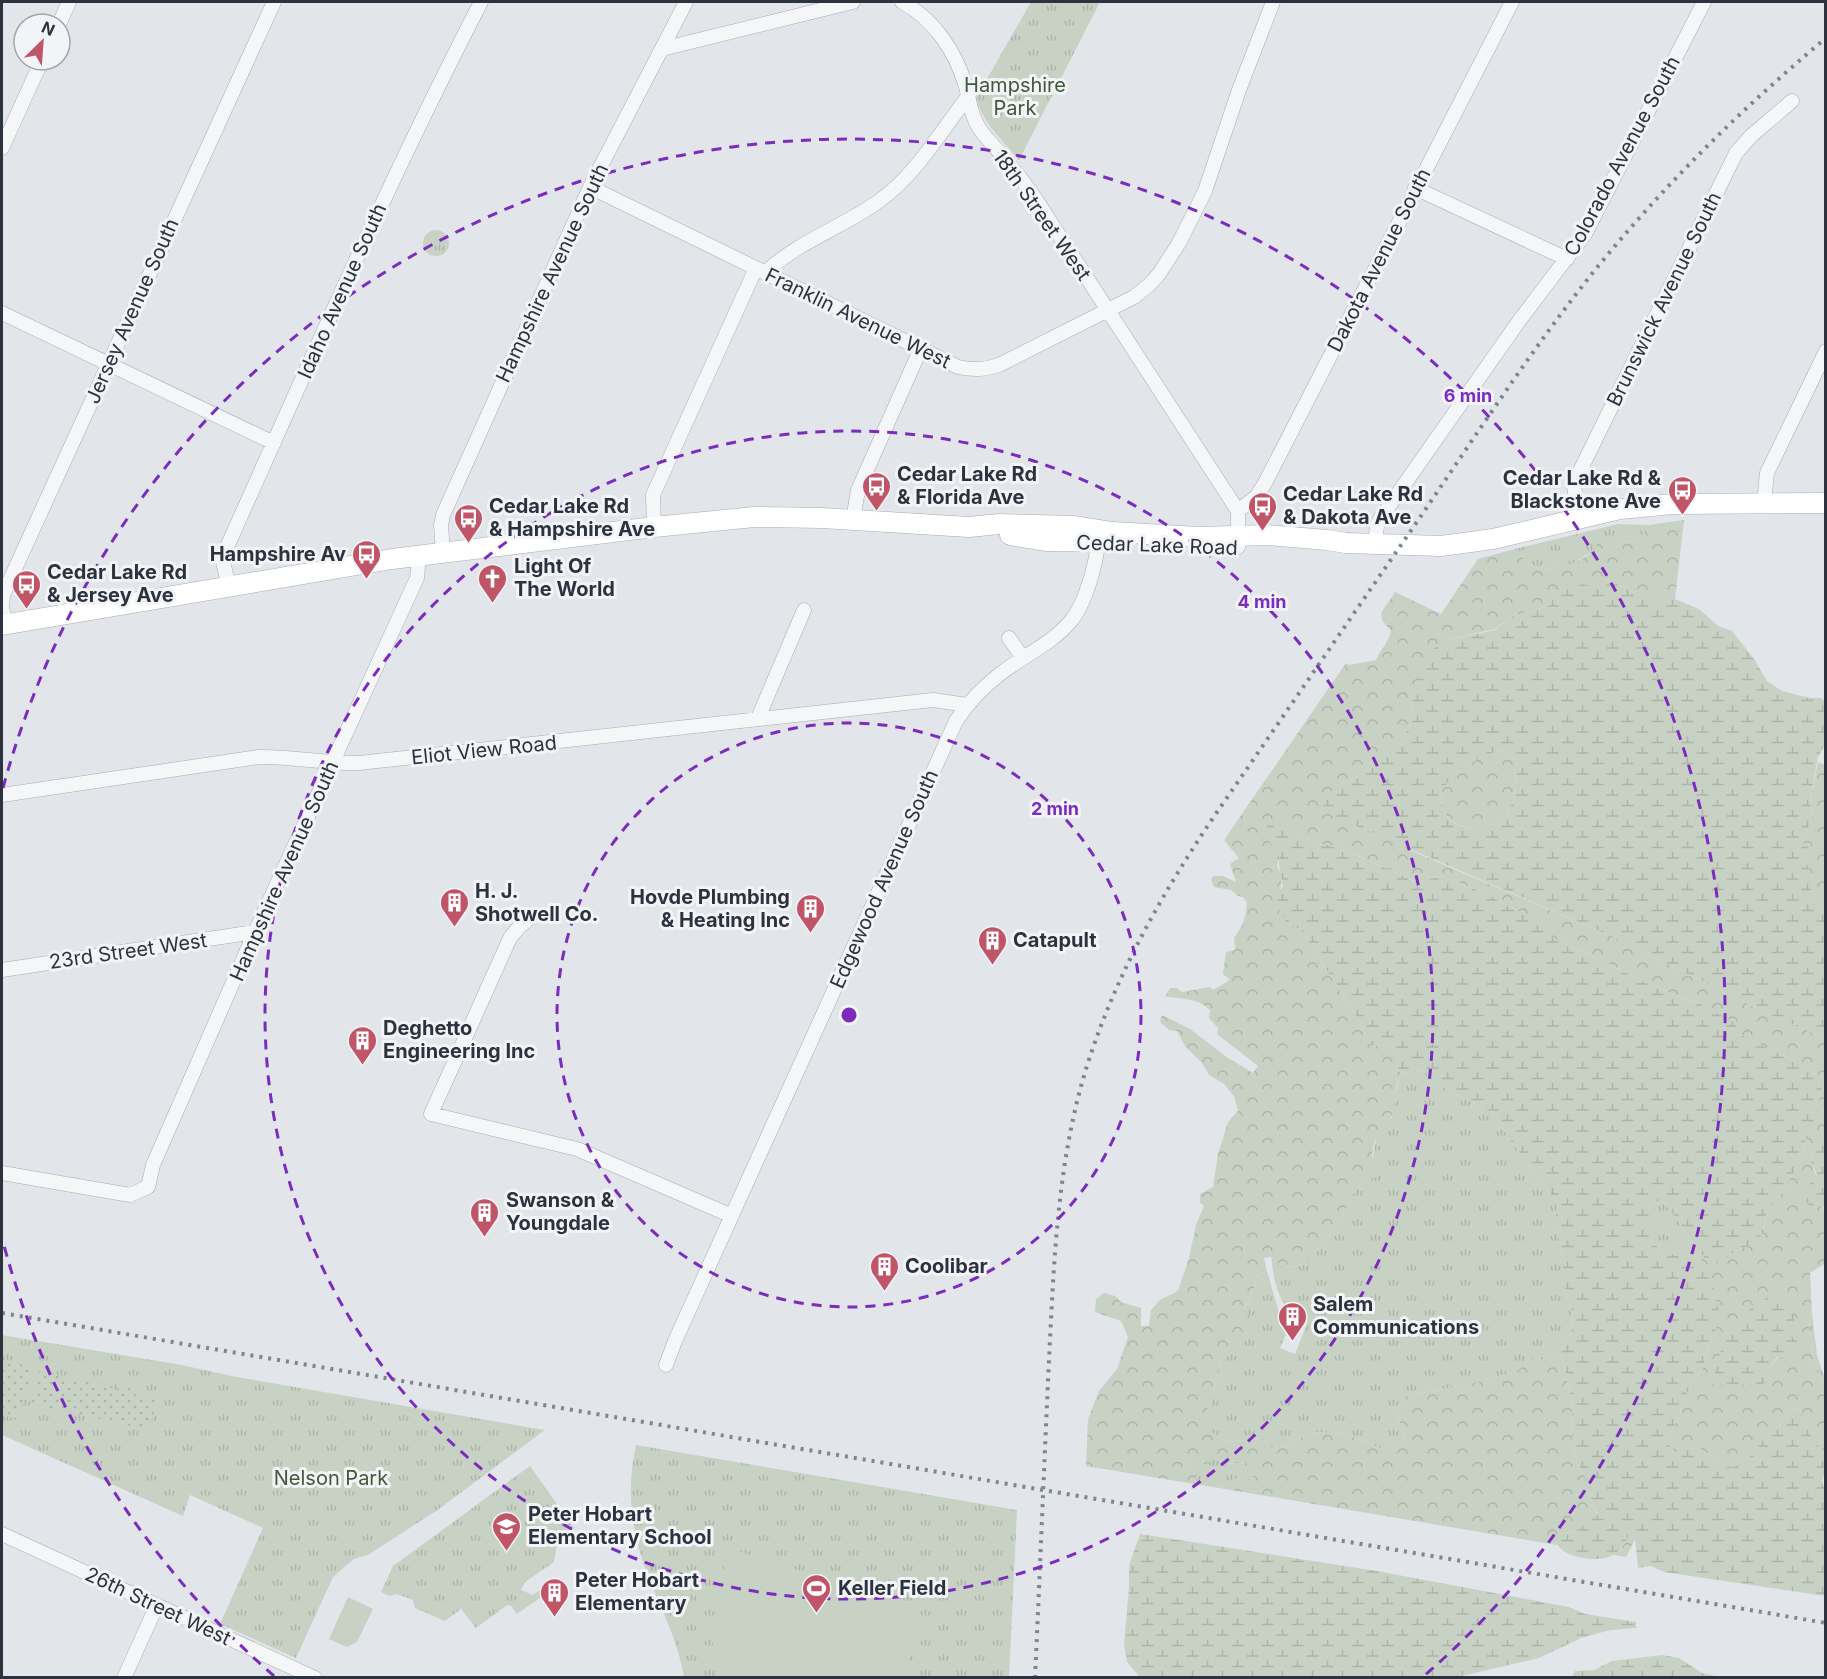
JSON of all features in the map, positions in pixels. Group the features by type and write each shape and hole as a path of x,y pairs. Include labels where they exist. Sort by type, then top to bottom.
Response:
{"street":[{"name":"Jersey Avenue South","path":"4,625 3,595 274,2"},
{"name":"Idaho Avenue South","path":"229,587 224,555 372,222 425,110 481,2"},
{"name":"Hampshire Avenue South","path":"442,552 443,515 590,187 686,2"},
{"path":"662,49 853,2"},
{"name":"18th Street West","path":"902,2 916,9 948,45 957,59 969,95 971,114 982,133 1026,184 1108,311"},
{"path":"1238,542 1238,511 1108,311 1134,297 1149,285 1168,261 1191,220 1205,190 1239,90 1273,2"},
{"name":"Dakota Avenue South","path":"1238,511 1257,496 1265,483 1512,2"},
{"name":"Colorado Avenue South","path":"1375,544 1380,519 1519,321 1585,234 1704,2"},
{"path":"2,148 37,72"},
{"path":"654,527 653,495 761,270 863,212 897,187 969,95"},
{"name":"Brunswick Avenue South","path":"1580,517 1574,487 1577,477 1736,153 1750,136 1792,101"},
{"name":"Franklin Avenue West","path":"590,187 958,367 971,370 999,365 1108,311"},
{"path":"1415,188 1567,260"},
{"path":"2,313 274,443"},
{"path":"854,520 858,490 921,348"},
{"path":"1764,503 1767,473 1826,351"},
{"name":"Cedar Lake Road","path":"4,625 419,555 754,517 969,527 999,524 1075,526 1099,536 1199,537 1238,542 1266,535 1346,543 1441,546 1466,544 1620,509 1648,506 1826,503"},
{"name":"Edgewood Avenue South","path":"666,1365 956,721 967,705 998,675 1044,646 1070,622 1077,612 1094,564 1099,536"},
{"name":"Hampshire Avenue South","path":"2,1173 130,1195 148,1187 153,1165 255,932 417,578 419,555"},
{"path":"758,718 804,609"},
{"path":"1009,638 1023,658"},
{"name":"Eliot View Road","path":"2,795 259,757 332,764 359,764 933,700 967,705"},
{"path":"530,918 510,938 431,1114 577,1149 732,1216"},
{"name":"23rd Street West","path":"2,970 255,932"},
{"name":"26th Street West","path":"2,1534 315,1677"},
{"path":"124,1677 157,1605"}],"green space":[{"name":"Hampshire Park","path":"1031,2 1100,2 1019,160 988,124 976,98"},
{"path":"436,230 445,234 449,243 445,252 436,256 427,252 423,243 427,234"},
{"path":"1684,520 1675,599 1643,597 1617,584 1557,592 1548,606 1513,616 1495,629 1447,640 1412,688 1413,720 1399,745 1389,750 1361,775 1336,786 1412,851 1611,936 1770,1015 1825,1038 1825,1142 1812,1152 1810,1161 1816,1173 1822,1198 1825,1263 1810,1273 1812,1313 1809,1317 1812,1355 1825,1386 1825,1455 1821,1448 1814,1444 1801,1411 1797,1408 1786,1417 1771,1437 1762,1441 1748,1459 1733,1467 1724,1466 1687,1442 1676,1453 1665,1441 1678,1419 1685,1396 1704,1366 1706,1352 1716,1330 1713,1287 1700,1262 1703,1256 1708,1262 1717,1264 1739,1249 1751,1246 1764,1232 1766,1214 1785,1188 1802,1158 1805,1142 1817,1124 1817,1106 1822,1078 1787,1057 1739,1034 1700,1004 1642,981 1559,941 1516,910 1485,893 1440,876 1420,883 1333,845 1313,844 1295,828 1273,821 1280,855 1277,866 1282,875 1279,909 1285,921 1301,930 1373,1046 1387,1045 1397,1053 1399,1071 1405,1074 1396,1089 1390,1119 1377,1137 1373,1148 1372,1160 1376,1177 1364,1181 1356,1190 1342,1217 1307,1264 1293,1267 1272,1262 1271,1257 1264,1258 1267,1271 1257,1275 1253,1292 1244,1309 1253,1322 1234,1351 1221,1360 1211,1404 1197,1423 1227,1442 1262,1438 1272,1448 1287,1446 1312,1432 1346,1434 1382,1449 1400,1445 1404,1435 1398,1416 1406,1396 1474,1383 1519,1370 1530,1358 1539,1358 1561,1351 1572,1404 1571,1433 1577,1463 1588,1481 1588,1491 1598,1516 1572,1533 1562,1532 1553,1537 1557,1545 1219,1488 1234,1479 1252,1479 1256,1472 1245,1462 1225,1464 1216,1458 1204,1465 1200,1460 1191,1459 1189,1465 1200,1485 1086,1466 1088,1419 1099,1391 1117,1369 1128,1337 1121,1321 1095,1312 1096,1299 1104,1293 1115,1296 1121,1302 1141,1308 1141,1326 1149,1326 1151,1310 1160,1300 1178,1291 1189,1258 1196,1225 1204,1206 1200,1203 1200,1194 1213,1187 1218,1154 1228,1122 1238,1111 1234,1096 1224,1084 1209,1075 1202,1063 1185,1046 1177,1031 1169,1030 1160,1022 1162,1015 1190,1029 1228,1058 1253,1073 1258,1066 1217,1034 1218,1028 1209,1018 1210,1010 1205,1006 1188,999 1165,997 1170,988 1177,988 1182,992 1210,987 1213,990 1230,980 1223,974 1226,952 1235,950 1234,938 1243,922 1247,903 1243,897 1231,890 1214,887 1211,880 1213,876 1223,876 1236,882 1230,864 1239,858 1224,840 1346,663 1349,665 1376,660 1391,631 1382,620 1381,613 1395,592 1441,614 1478,559 1515,549 1527,563 1549,570 1561,564 1573,564 1588,555 1598,543 1619,540 1632,542 1643,534 1649,525","holes":["1799,1344 1778,1357 1767,1370 1770,1381 1760,1385 1713,1384"]},
{"path":"1618,524 1649,525 1643,534 1632,542 1619,540 1584,556 1573,564 1561,564 1549,570 1527,563 1515,549"},
{"path":"1617,584 1643,597 1670,597 1699,609 1718,626 1732,631 1754,659 1767,681 1782,691 1810,698 1821,698 1825,701 1825,745 1818,757 1810,802 1813,815 1803,842 1811,850 1804,855 1815,885 1810,891 1816,903 1825,908 1825,1038 1770,1015 1611,936 1322,811 1328,795 1336,786 1361,775 1389,749 1399,745 1413,720 1412,688 1433,649 1447,640 1495,630 1513,616 1548,606 1557,592 1568,586","holes":["1502,750 1517,761 1513,799 1502,818 1485,827 1475,828 1465,828 1449,819 1444,811 1441,792 1459,771 1484,756"]},
{"path":"1502,750 1517,761 1514,793 1508,811 1502,818 1485,827 1466,828 1449,819 1442,804 1441,792 1446,784 1467,765"},
{"path":"1818,762 1825,765 1825,908 1816,903 1810,891 1815,885 1804,855 1803,842 1813,815 1810,802"},
{"path":"1273,820 1295,828 1313,844 1333,845 1419,883 1440,876 1485,893 1549,924 1553,937 1559,941 1642,981 1700,1004 1735,1023 1739,1034 1787,1057 1822,1078 1817,1106 1817,1124 1805,1142 1802,1158 1785,1188 1766,1214 1764,1232 1751,1246 1739,1249 1717,1264 1708,1263 1665,1203 1653,1200 1650,1209 1650,1238 1666,1257 1689,1247 1704,1268 1713,1287 1719,1312 1716,1330 1706,1352 1704,1366 1685,1396 1678,1419 1665,1441 1676,1452 1687,1441 1724,1466 1733,1467 1748,1459 1762,1441 1771,1437 1786,1417 1797,1408 1801,1411 1814,1443 1825,1455 1825,1472 1822,1482 1826,1493 1825,1596 1664,1572 1651,1566 1638,1568 1635,1539 1629,1535 1619,1551 1600,1559 1571,1555 1556,1543 1552,1537 1562,1532 1572,1533 1598,1515 1588,1491 1588,1481 1577,1463 1571,1433 1572,1404 1561,1351 1571,1332 1574,1320 1563,1282 1563,1256 1556,1226 1556,1203 1546,1186 1509,1139 1497,1115 1442,1087 1429,1074 1415,1069 1405,1074 1399,1071 1397,1053 1387,1045 1373,1046 1301,930 1285,921 1279,909 1277,893 1283,887 1279,867 1280,855 1268,840 1267,826"},
{"path":"1415,1069 1429,1074 1442,1087 1497,1115 1509,1139 1546,1186 1556,1203 1556,1226 1563,1256 1563,1282 1574,1320 1571,1332 1561,1351 1539,1358 1530,1358 1520,1370 1474,1383 1406,1396 1398,1416 1404,1435 1400,1445 1382,1449 1346,1434 1313,1432 1287,1446 1272,1448 1262,1438 1227,1442 1196,1423 1211,1404 1221,1360 1234,1351 1244,1310 1253,1292 1257,1275 1267,1271 1280,1316 1287,1323 1288,1330 1280,1348 1295,1354 1308,1321 1295,1314 1293,1317 1284,1305 1274,1277 1272,1262 1293,1267 1307,1264 1342,1217 1356,1190 1364,1181 1376,1177 1371,1166 1377,1135 1392,1117 1393,1099 1401,1076"},
{"path":"1825,1142 1825,1211 1824,1207 1809,1205 1801,1195 1817,1174 1810,1161 1812,1152"},
{"path":"1653,1200 1665,1203 1703,1256 1700,1262 1689,1247 1666,1257 1650,1238 1650,1209"},
{"path":"1773,1295 1791,1305 1796,1327 1792,1337 1799,1343 1784,1358 1777,1357 1767,1370 1770,1381 1760,1385 1713,1385 1719,1356 1730,1331 1748,1311"},
{"path":"1812,1313 1817,1355 1825,1386 1812,1355 1809,1317"},
{"name":"Nelson Park","path":"2,1335 545,1430 439,1509 368,1555 354,1559 333,1577 296,1658 220,1624 263,1528 190,1495 183,1516 2,1435"},
{"path":"2,1358 34,1369 17,1420 2,1414"},
{"path":"38,1371 85,1382 87,1377 99,1379 98,1385 117,1390 119,1384 131,1387 130,1393 157,1399 149,1430 31,1404"},
{"path":"636,1445 1017,1510 1009,1677 684,1677 673,1637 647,1573 637,1541 631,1494"},
{"path":"1216,1458 1225,1464 1245,1462 1257,1472 1252,1479 1234,1479 1219,1488 1200,1485 1189,1465 1191,1459 1200,1460"},
{"path":"530,1466 574,1528 557,1542 554,1562 525,1582 521,1590 533,1595 540,1590 544,1595 517,1614 511,1606 507,1605 476,1628 461,1609 445,1621 415,1608 413,1600 397,1594 390,1596 381,1592 393,1566"},
{"path":"1140,1534 1377,1571 1569,1607 1585,1614 1636,1622 1636,1628 1610,1630 1581,1638 1539,1658 1457,1677 1140,1677 1127,1662 1124,1645 1129,1565"},
{"path":"1629,1535 1635,1539 1626,1557 1614,1555 1621,1550"},
{"name":"Keller Field","path":"740,1552 914,1607 921,1621 903,1677 716,1677 713,1636 720,1587 728,1559"},
{"path":"348,1597 373,1609 357,1642 347,1647 329,1639"},
{"path":"1662,1655 1679,1658 1702,1673 1720,1677 1572,1677 1575,1671 1594,1670 1612,1661"}],"railway":[{"path":"1035,1678 1058,1213 1076,1105 1098,1035 1125,969 1176,875 1215,815 1498,402 1567,306 1645,211 1674,180 1733,121 1826,38"},
{"path":"2,1313 1826,1623"}],"place":[{"name":"Cedar Lake Rd & Florida Ave","path":"876,512"},
{"name":"Cedar Lake Rd & Blackstone Ave","path":"1682,516"},
{"name":"Cedar Lake Rd & Dakota Ave","path":"1262,532"},
{"name":"Cedar Lake Rd & Hampshire Ave","path":"468,544"},
{"name":"Hampshire Av","path":"367,580"},
{"name":"Light Of The World","path":"493,604"},
{"name":"Cedar Lake Rd & Jersey Ave","path":"26,610"},
{"name":"H. J. Shotwell Co.","path":"454,928"},
{"name":"Hovde Plumbing & Heating Inc","path":"811,934"},
{"name":"Catapult","path":"992,966"},
{"name":"Deghetto Engineering Inc","path":"362,1066"},
{"name":"Swanson & Youngdale","path":"485,1238"},
{"name":"Coolibar","path":"884,1292"},
{"name":"Salem Communications","path":"1292,1342"},
{"name":"Peter Hobart Elementary School","path":"507,1552"},
{"name":"Keller Field","path":"817,1614"},
{"name":"Peter Hobart Elementary","path":"554,1618"}]}
